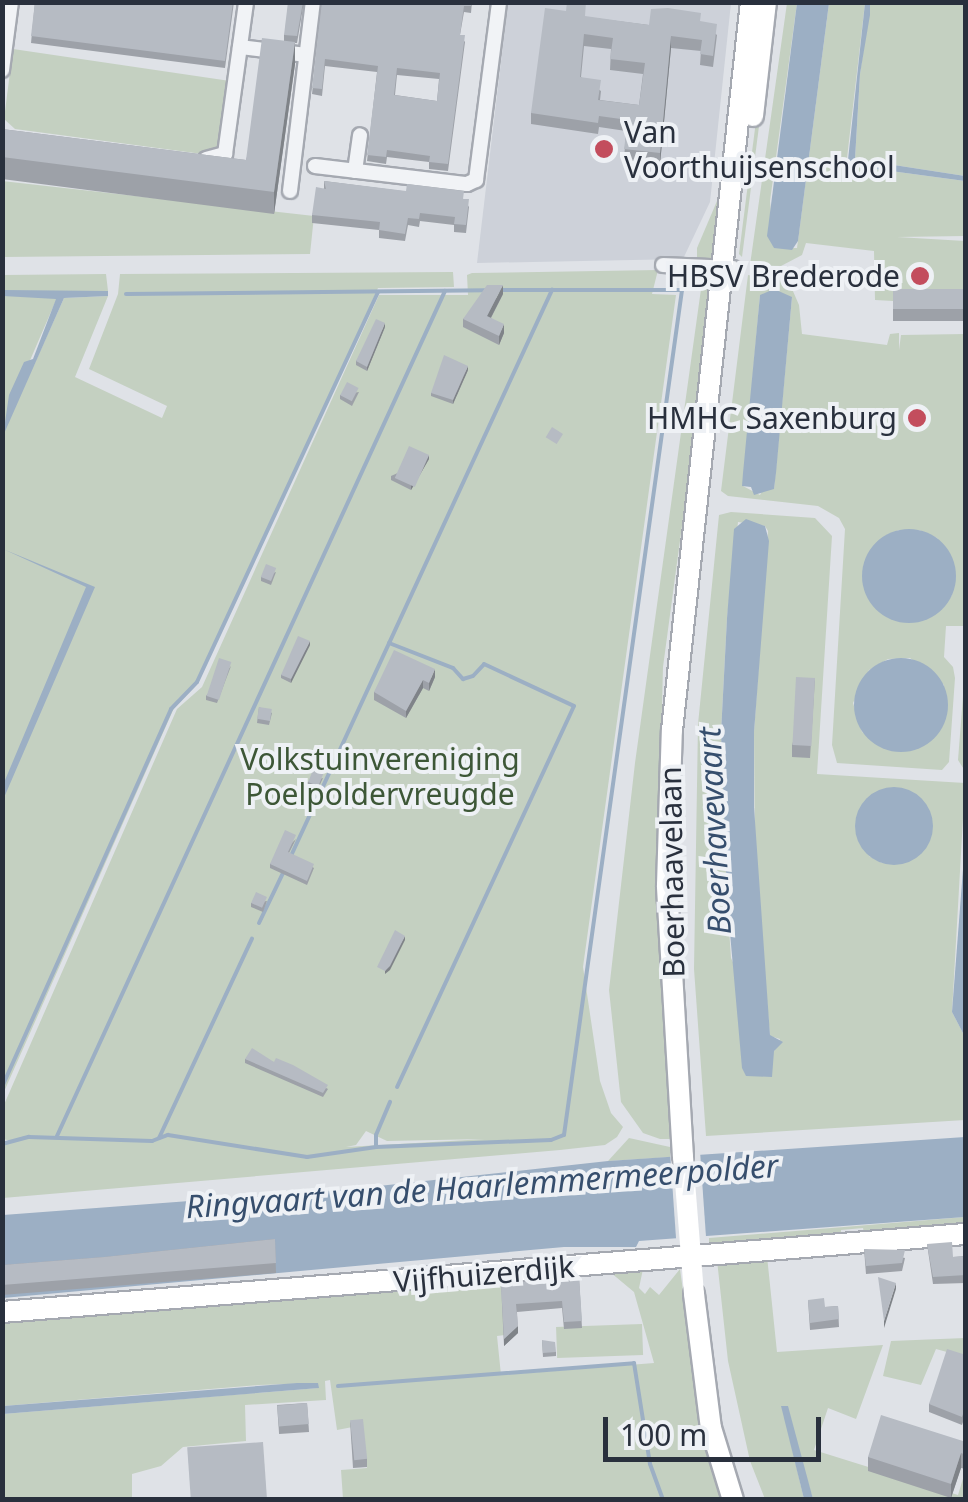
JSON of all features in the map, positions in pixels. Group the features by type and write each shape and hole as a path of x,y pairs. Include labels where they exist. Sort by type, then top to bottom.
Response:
{"main road":[{"name":"Boerhaavelaan","path":"733,1500 711,1428 694,1294 667,885 668,798 678,661 726,268 751,2"},
{"name":"Boerhaavelaan","path":"726,268 766,2"},
{"name":"Vijfhuizerdijk","path":"2,1312 966,1234"}],"street":[{"path":"2,70 11,2"},
{"path":"195,158 214,160 225,154 246,2"},
{"path":"290,190 312,2"},
{"path":"315,166 467,184 476,180 499,2"},
{"path":"240,46 306,54"},
{"path":"355,171 360,135"},
{"path":"663,265 726,268"}],"shaded area":[{"name":"Van Voorthuijsenschool","path":"508,3 731,3 710,202 683,259 477,263"}],"green space":[{"path":"771,3 775,3 742,257 739,254"},
{"path":"787,3 797,3 770,201 774,248 797,248 829,3 865,3 847,158 861,167 965,181 965,236 897,237 965,241 965,321 893,321 893,301 875,300 874,251 806,243 802,255 781,266 750,265"},
{"path":"870,3 965,3 965,176 855,159 860,74"},
{"path":"13,49 230,81 222,144 210,155 15,129 4,119"},
{"path":"2,181 314,216 310,254 3,257"},
{"path":"720,194 719,252 708,260 697,260 697,248"},
{"name":"Volkstuinvereniging Poelpoldervreugde","path":"658,270 652,294 676,295 583,967 600,1081 611,1113 623,1127 605,1145 3,1198 3,1144 11,1141 3,1139 3,1107 177,709 202,687 379,295 468,295 467,275","holes":["366,1131 387,1141 485,1139 346,1147 356,1145"]},
{"path":"699,271 709,271 715,280 663,667 658,859 670,1139 660,1139 643,1133 621,1102 609,990 635,763 701,289"},
{"path":"453,272 454,287 378,288 199,680 178,699 3,1094 3,275 106,274 108,291 60,291 28,365 34,365 64,298 108,296 75,377 162,418 167,406 89,369 118,294 120,274"},
{"path":"748,275 789,282 799,305 802,334 887,345 890,334 899,333 899,350 901,335 965,334 966,626 946,626 944,657 953,667 955,678 949,762 942,770 837,763 832,745 845,529 839,518 818,506 728,496 721,491","holes":["760,295 792,297 774,489 763,489 760,495 743,486","899,530 919,530 937,538 954,564 952,595 942,609 921,621 887,616 870,600 863,584 869,553 887,535","910,658 944,685 941,729 921,747 889,750 862,732 853,703 869,670 888,659"]},
{"path":"731,512 815,518 832,536 817,774 965,783 952,1012 965,1037 965,1120 706,1136 694,969 698,724 719,515","holes":["738,522 765,526 768,531 754,732 755,860 770,1036 780,1039 774,1051 731,958 721,733 727,618","930,841 910,861 882,863 869,856"]},
{"path":"965,671 965,771 958,760"},
{"path":"629,1138 670,1147 671,1157 608,1161"},
{"path":"965,1217 965,1226 864,1234 863,1228 841,1230 841,1236 709,1246 709,1238"},
{"path":"767,1256 777,1352 883,1345 856,1419 828,1408 814,1450 958,1495 965,1472 965,1499 813,1499 782,1406 804,1499 765,1499 750,1461 728,1361 717,1260"},
{"path":"643,1269 639,1288 645,1294 650,1287 659,1295 680,1269 702,1429 723,1499 343,1499 341,1470 367,1468 363,1425 337,1430 330,1380 325,1381 326,1400 245,1405 246,1441 183,1447 161,1466 132,1474 132,1499 3,1499 3,1414 318,1388 317,1383 259,1385 3,1406 3,1321 500,1277 505,1335 497,1336 501,1375 654,1363 634,1292 610,1272"},
{"path":"642,1324 643,1355 557,1358 556,1327"},
{"path":"965,1338 965,1357 936,1349 921,1385 883,1376 891,1341"}],"water":[{"path":"797,3 829,3 798,241 792,250 774,248 767,236"},
{"path":"865,3 870,3 870,15 860,74 855,159 965,176 965,181 861,167 848,160"},
{"path":"774,289 792,297 776,473 774,489 754,495 751,487 742,486 760,295"},
{"path":"3,290 108,291 108,296 64,298 3,436 9,395 24,362 33,359 56,299 3,296"},
{"path":"746,519 765,526 769,541 754,732 754,807 770,1035 783,1042 774,1051 772,1077 746,1076 742,1068 727,899 721,733 734,529"},
{"path":"909,529 927,533 942,543 952,558 956,576 952,594 942,609 927,619 909,623 891,619 876,609 866,594 862,576 866,558 876,543 891,533"},
{"path":"3,549 95,587 3,800 3,785 86,587"},
{"path":"901,658 919,661 934,672 945,687 945,723 934,738 919,749 901,752 883,749 868,738 857,723 854,705 857,687 868,672 883,661"},
{"path":"894,787 909,790 921,799 930,811 930,841 921,853 909,862 894,865 879,862 867,853 858,841 855,826 858,811 867,799 879,790"},
{"path":"965,843 965,1037 952,1012"},
{"name":"Ringvaart van de Haarlemmermeerpolder","path":"965,1137 965,1217 639,1241 636,1247 564,1247 3,1298 3,1215 351,1189 608,1161"},
{"path":"318,1383 319,1388 3,1414 3,1406"},
{"path":"781,1406 788,1406 813,1499 804,1499"}],"pier":[{"path":"700,1151 706,1243 676,1245 670,1153"}],"building":[{"path":"35,2 233,2 225,61 31,36"},
{"path":"288,2 303,2 297,36 284,35"},
{"path":"322,2 471,2 471,6 464,6 460,35 465,35 448,164 429,162 430,156 387,150 386,157 367,155 378,66 325,59 322,89 312,88","holes":["397,68 440,73 437,101 394,95"]},
{"path":"567,2 586,2 585,16 649,25 651,9 668,8 701,13 700,21 717,24 713,56 700,54 702,40 671,36 660,153 624,149 628,120 599,116 598,123 531,113 545,8 566,11","holes":["584,34 613,38 610,59 645,63 639,105 598,100 601,80 580,77"]},
{"path":"262,38 295,42 274,192 2,157 2,129 246,160"},
{"path":"324,181 406,191 407,184 464,191 463,199 469,199 466,225 454,224 455,217 420,213 419,219 408,218 405,234 379,230 380,222 312,215 316,187 326,189"},
{"path":"487,285 503,285 487,316 504,324 499,336 463,319"},
{"path":"893,289 966,289 966,309 893,309"},
{"path":"376,319 385,323 367,367 356,361"},
{"path":"444,355 468,366 453,400 431,393"},
{"path":"347,382 359,388 352,401 340,395"},
{"path":"552,427 563,434 557,444 546,437"},
{"path":"409,446 429,455 415,487 395,478"},
{"path":"266,564 276,568 271,581 261,577"},
{"path":"298,636 310,641 291,679 281,675"},
{"path":"394,650 435,669 429,683 423,680 406,711 374,692"},
{"path":"219,658 231,662 219,700 207,696"},
{"path":"796,677 815,678 811,746 792,745"},
{"path":"259,707 272,709 270,721 257,719"},
{"path":"313,770 323,774 318,786 308,782"},
{"path":"285,830 296,835 288,852 314,864 307,881 270,864"},
{"path":"256,892 267,897 262,908 251,903"},
{"path":"395,930 405,936 385,971 377,967"},
{"path":"252,1048 328,1085 323,1093 245,1059"},
{"path":"275,1239 276,1263 2,1285 2,1265"},
{"path":"952,1242 953,1257 966,1256 966,1275 933,1277 927,1244"},
{"path":"864,1249 905,1250 902,1263 866,1266"},
{"path":"579,1277 582,1321 564,1322 562,1301 516,1304 518,1326 504,1339 501,1284"},
{"path":"878,1277 896,1283 884,1321"},
{"path":"824,1298 825,1307 838,1306 839,1319 810,1323 808,1300"},
{"path":"542,1340 555,1342 556,1352 543,1353"},
{"path":"947,1349 966,1355 966,1405 962,1417 929,1404"},
{"path":"307,1403 309,1424 279,1427 277,1406"},
{"path":"881,1415 966,1442 966,1455 961,1453 951,1484 868,1457"},
{"path":"363,1419 367,1459 354,1460 350,1420"},
{"path":"263,1442 267,1500 191,1500 187,1447"}],"waterway":[{"path":"126,294 486,290"},
{"path":"2,1144 29,1137 152,1141 168,1135 307,1157 376,1147 551,1140 564,1135 682,290 500,290"},
{"path":"290,858 552,290"},
{"path":"57,1136 445,291"},
{"path":"2,1087 171,709 197,682 378,292"},
{"path":"389,643 453,668 463,679 473,676 484,664 574,706 397,1087"},
{"path":"259,923 284,871"},
{"path":"159,1138 252,939"},
{"path":"376,1147 376,1135 390,1102"},
{"path":"338,1386 634,1363 650,1464 663,1500"}],"place":[{"name":"Van Voorthuijsenschool","path":"604,149"},
{"name":"HBSV Brederode","path":"920,276"},
{"name":"HMHC Saxenburg","path":"917,418"}],"water label":[{"name":"Boerhavevaart","path":"714,831"}]}
